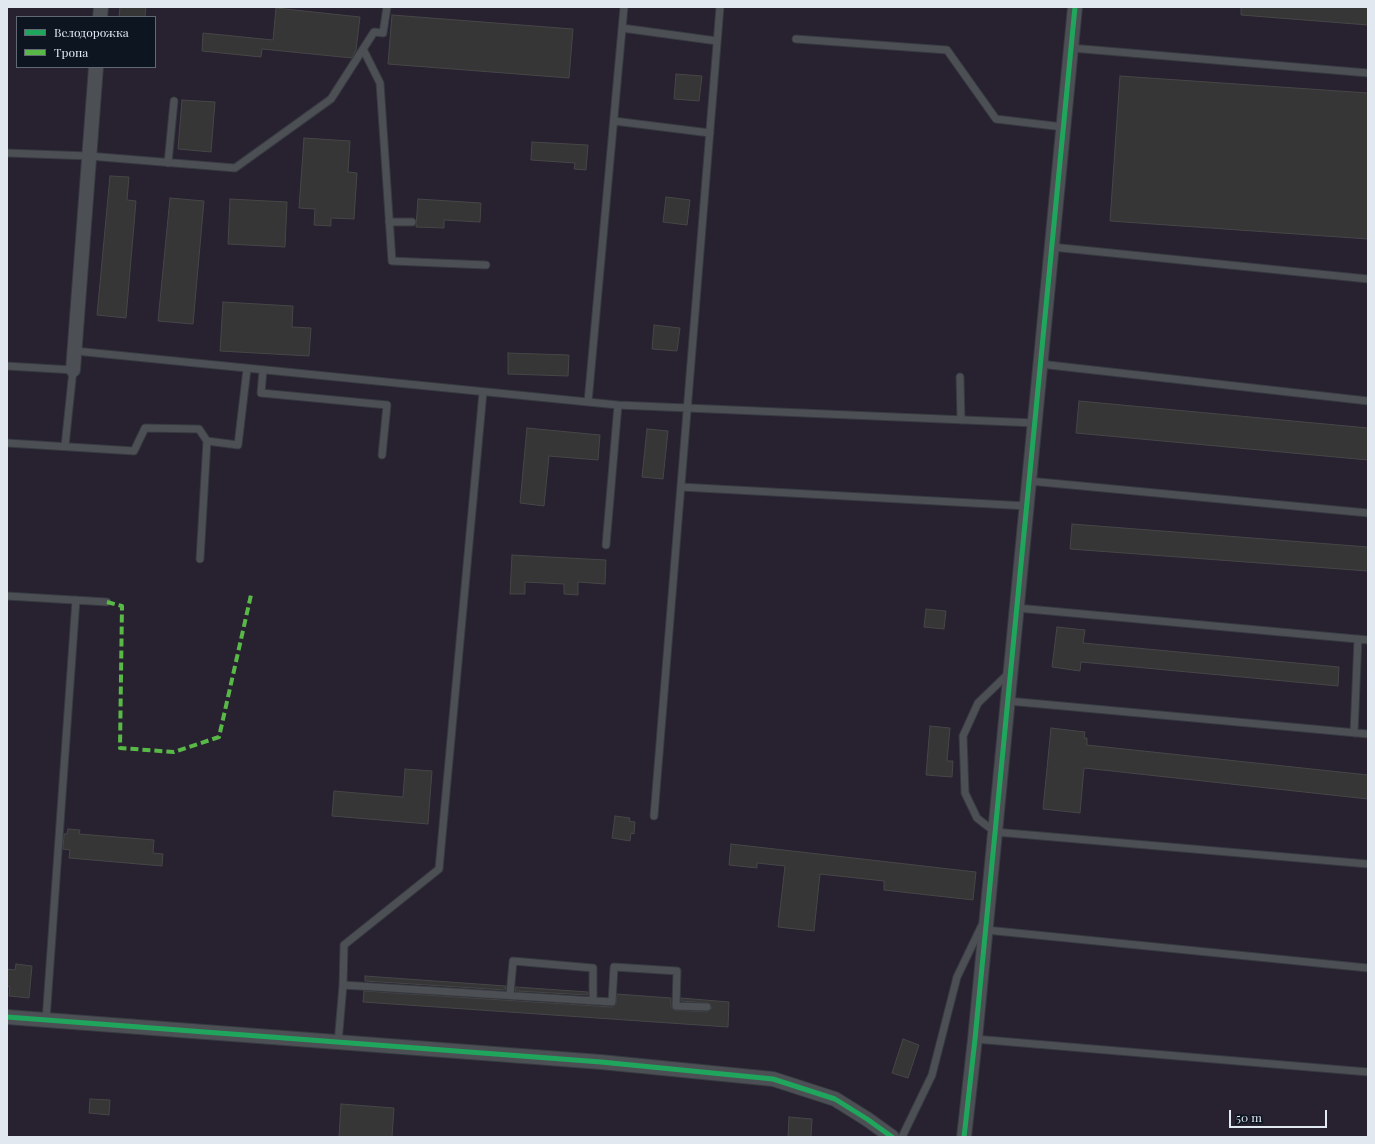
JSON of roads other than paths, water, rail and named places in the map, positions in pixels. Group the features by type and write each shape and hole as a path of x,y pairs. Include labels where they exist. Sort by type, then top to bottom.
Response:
{"street":[{"path":"964,1137 988,912 1074,7"},
{"path":"73,370 96,68"},
{"path":"7,1017 338,1043 506,1050 602,1058 773,1079 835,1099 892,1137"}],"lane":[{"path":"7,153 90,156 235,168 331,99 374,32 383,34 386,7"},
{"path":"588,402 624,7"},
{"path":"654,816 720,7"},
{"path":"622,28 717,41"},
{"path":"796,39 946,50 996,119 1063,127"},
{"path":"1071,48 1368,73"},
{"path":"363,49 380,83 392,261 486,264"},
{"path":"168,163 174,101"},
{"path":"614,120 710,133"},
{"path":"389,222 412,222"},
{"path":"1052,247 1368,279"},
{"path":"75,351 618,405 1035,423"},
{"path":"1040,364 1368,401"},
{"path":"7,366 73,370 65,446"},
{"path":"207,441 238,445 247,368"},
{"path":"262,370 261,393 387,405 382,455"},
{"path":"960,377 961,420"},
{"path":"338,1043 343,984 344,945 439,869 482,392"},
{"path":"606,545 618,405"},
{"path":"7,442 134,451 145,428 199,428 207,441 200,560"},
{"path":"1029,481 1368,513"},
{"path":"681,487 1027,506"},
{"path":"7,596 107,602"},
{"path":"46,1020 76,600"},
{"path":"1017,608 1368,640"},
{"path":"1354,733 1358,639"},
{"path":"1011,672 978,703 963,736 965,793 977,818 995,832 1368,864"},
{"path":"1008,701 1368,734"},
{"path":"902,1137 932,1075 957,977 988,912"},
{"path":"986,930 1368,968"},
{"path":"510,995 513,961 593,968 593,1001"},
{"path":"343,984 612,1002 614,967 677,971 676,1006 707,1007"},
{"path":"975,1039 1368,1072"}]}
